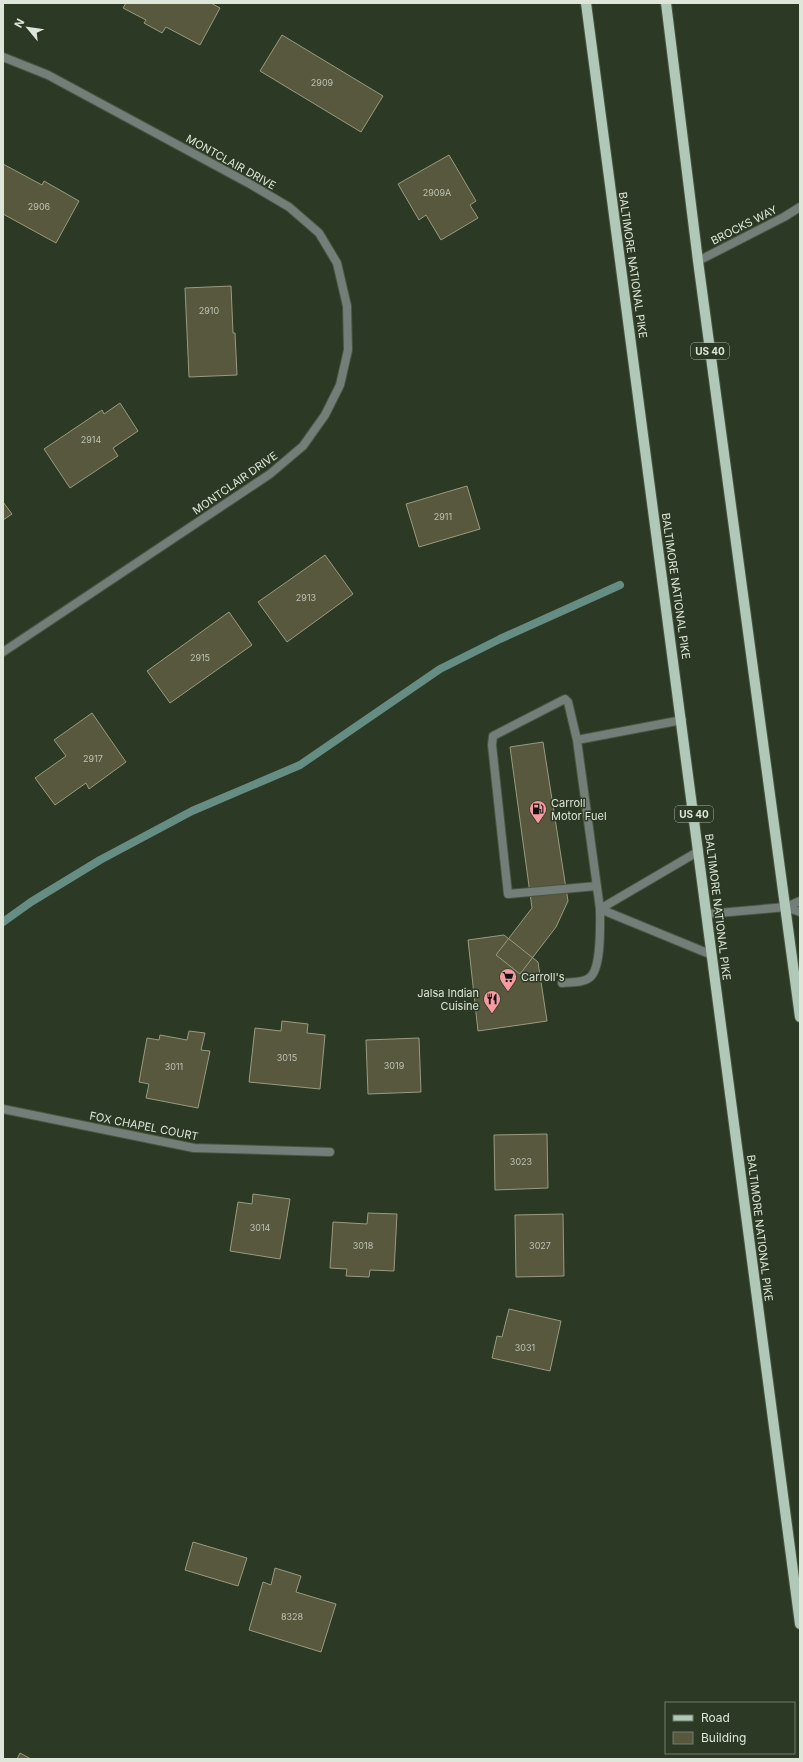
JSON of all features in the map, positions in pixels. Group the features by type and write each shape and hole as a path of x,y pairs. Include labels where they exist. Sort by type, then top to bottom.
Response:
{"main road":[{"name":"BALTIMORE NATIONAL PIKE","path":"586,3 682,720 800,1624"},
{"name":"US 40","path":"666,3 698,261 800,1017"}],"street":[{"name":"MONTCLAIR DRIVE","path":"3,56 48,75 250,184 289,207 319,233 337,263 346,306 348,350 340,385 325,415 303,446 270,474 3,652"},
{"name":"BROCKS WAY","path":"698,261 800,207"},
{"path":"562,983 589,979 594,974 597,964 600,933 600,909 597,886 577,740 568,702 564,700 493,736 492,745 508,894 597,886"},
{"path":"577,740 682,720"},
{"path":"600,909 699,850"},
{"path":"707,914 786,907 800,902"},
{"path":"786,907 800,912"},
{"path":"600,909 712,955"},
{"name":"FOX CHAPEL COURT","path":"3,1109 194,1148 330,1152"}],"building":[{"path":"126,3 211,3 220,8 200,45 166,27 162,33 144,23 146,20 123,8"},
{"path":"282,35 383,96 361,132 260,71"},
{"path":"449,155 476,201 470,205 478,218 441,240 426,215 419,220 398,184"},
{"path":"3,164 42,185 44,181 79,201 56,243 3,214"},
{"path":"231,286 237,375 189,377 185,288"},
{"path":"120,403 138,431 113,448 118,456 70,488 44,449 102,410 104,414"},
{"path":"467,486 480,529 419,547 406,504"},
{"path":"3,502 12,514 3,520"},
{"path":"325,555 353,594 287,642 258,602"},
{"path":"229,612 252,645 170,703 147,671"},
{"path":"92,713 126,762 89,789 86,783 55,805 35,778 66,756 54,740"},
{"name":"Carroll Motor Fuel","path":"543,742 568,901 556,927 520,974 496,955 532,908 510,747"},
{"name":"Carroll's","path":"504,935 538,962 547,1021 478,1031 468,940"},
{"path":"282,1021 308,1024 307,1033 325,1035 320,1089 249,1082 255,1028 281,1031"},
{"path":"189,1031 205,1033 201,1050 210,1051 198,1108 146,1098 149,1084 139,1082 147,1038 159,1040 160,1035 187,1040"},
{"path":"419,1038 421,1092 368,1094 366,1040"},
{"path":"547,1134 548,1188 495,1190 494,1135"},
{"path":"253,1194 290,1199 280,1259 230,1251 238,1202 252,1204"},
{"path":"368,1213 397,1214 394,1271 370,1270 369,1277 346,1276 347,1269 330,1268 333,1222 367,1224"},
{"path":"563,1214 564,1276 516,1277 515,1215"},
{"path":"509,1309 561,1321 550,1371 492,1358 497,1336 502,1337"},
{"path":"193,1542 247,1558 238,1586 185,1570"},
{"path":"275,1568 301,1576 296,1592 336,1604 321,1652 249,1630 263,1582 271,1585"},
{"path":"20,1753 31,1759 17,1759"}],"waterway":[{"path":"3,922 31,902 100,860 192,811 300,765 440,669 500,639 620,585"}],"place":[{"name":"Carroll Motor Fuel","path":"538,824"},
{"name":"Carroll's","path":"508,992"},
{"name":"Jalsa Indian Cuisine","path":"492,1014"}]}
